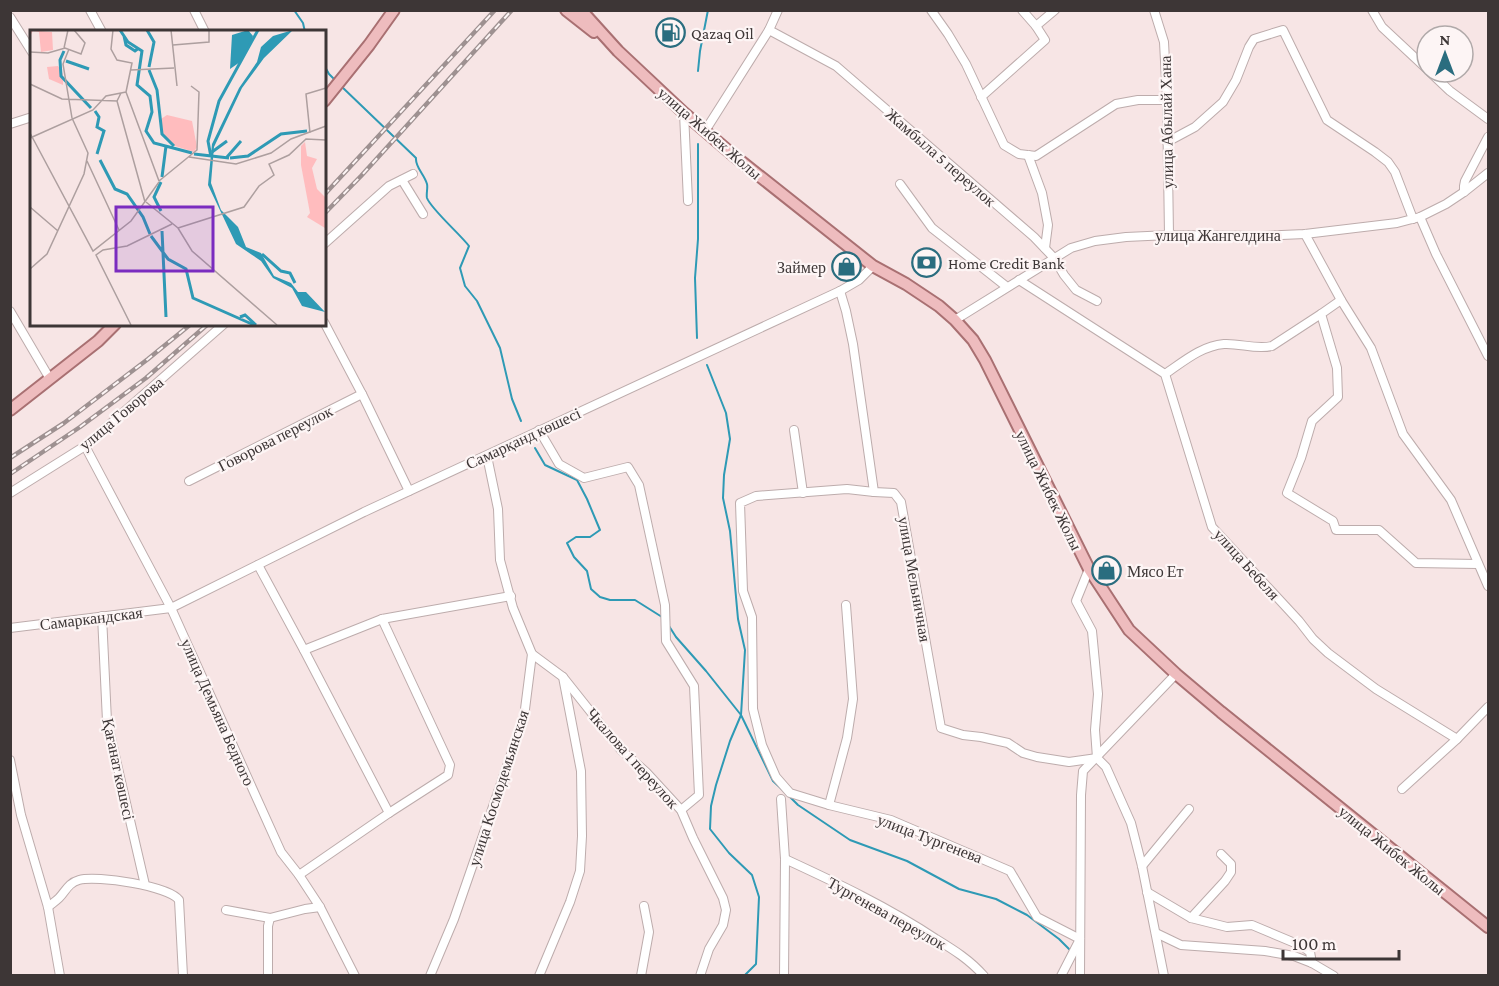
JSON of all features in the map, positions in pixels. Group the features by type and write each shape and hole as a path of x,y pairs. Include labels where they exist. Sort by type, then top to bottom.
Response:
{"main road":[{"path":"326,98 394,10"},
{"name":"улица Жибек Жолы","path":"566,10 618,51"},
{"name":"улица Жибек Жолы","path":"581,10 618,51 733,155 873,266 915,290 956,320 973,340 985,360 1089,569 1129,630 1176,674 1230,719 1488,927"},
{"path":"10,410 113,326"}],"street":[{"path":"90,10 101,30"},
{"path":"194,10 204,30"},
{"path":"705,131 769,30 778,10"},
{"path":"931,10 966,64 1004,145 1024,154 1036,156 1116,104 1138,100 1167,100"},
{"path":"981,97 1045,40 1022,10"},
{"path":"1036,26 1055,10"},
{"name":"улица Абылай Хана","path":"1155,10 1164,42 1169,235"},
{"path":"1372,10 1382,27 1415,59"},
{"path":"10,17 30,49"},
{"name":"Жамбыла 5 переулок","path":"769,30 836,66 1034,237 1054,258 1076,290 1097,302"},
{"path":"1167,142 1195,127 1223,102 1236,80 1254,39 1283,30 1328,120 1388,162 1395,172 1416,218 1488,356"},
{"path":"1442,84 1488,120"},
{"path":"684,113 688,201"},
{"path":"10,124 30,118"},
{"path":"1464,192 1465,181 1488,137"},
{"path":"1024,154 1042,193 1048,225 1045,248"},
{"name":"улица Жангелдина","path":"956,320 1071,248 1095,241 1169,235 1305,234 1416,218 1446,204 1488,173"},
{"path":"326,242 389,186 413,174"},
{"path":"402,180 423,214"},
{"path":"900,184 932,228 1007,287"},
{"path":"1305,234 1341,300 1371,348 1403,434 1450,500 1488,586"},
{"name":"Самарқанд көшесі","path":"171,608 364,512 840,291 859,280 873,266"},
{"path":"1019,280 1165,374 1203,348 1225,344 1264,348 1272,346 1341,300"},
{"path":"840,291 853,344 874,492"},
{"path":"10,311 50,379"},
{"path":"1322,314 1337,368 1338,397 1312,421 1287,493 1333,521 1336,530 1379,530 1416,563 1479,564"},
{"name":"улица Говорова","path":"10,493 85,446 222,326"},
{"path":"326,326 409,491"},
{"name":"улица Бебеля","path":"1165,374 1212,527 1328,653 1376,689 1457,739"},
{"name":"Говорова переулок","path":"189,481 362,394"},
{"path":"539,430 559,464 584,478 628,467 639,485 665,605 666,641 694,686 699,795 681,810"},
{"path":"794,430 803,493"},
{"name":"улица Демьяна Бедного","path":"85,446 171,608 281,852 320,907 355,975"},
{"name":"улица Космодемьянская","path":"430,975 454,919 524,717 532,654 513,608 500,560 498,509 488,456"},
{"name":"улица Тургенева","path":"874,492 847,489 756,496 740,503 743,591 752,617 753,709 762,744 776,777 790,793 891,820 1010,871 1037,916 1080,939"},
{"name":"улица Мельничная","path":"874,492 894,493 901,502 941,728 1008,744 1023,753 1037,757 1069,762 1097,758"},
{"path":"258,565 388,813"},
{"path":"1089,569 1076,601 1092,631 1098,694 1095,730 1097,758 1106,767 1131,823 1164,975"},
{"path":"304,650 382,619 511,596"},
{"path":"829,805 847,738 853,699 846,605"},
{"name":"Самаркандская","path":"10,628 171,608"},
{"name":"Қағанат көшесі","path":"102,616 106,721 145,885"},
{"path":"299,875 388,813 448,775 450,765 382,619"},
{"name":"Чкалова 1 переулок","path":"532,654 563,677 621,750 646,772 681,810 723,898 726,910 723,925 709,949 700,975"},
{"path":"1080,975 1083,771 1176,674"},
{"path":"539,975 570,902 580,871 581,771 563,677"},
{"path":"1402,789 1488,707"},
{"path":"10,760 21,815 48,907 60,975"},
{"path":"781,799 785,859 784,975"},
{"path":"1142,866 1189,809"},
{"path":"1191,918 1231,872 1231,864 1221,854"},
{"name":"Тургенева переулок","path":"785,859 912,922 965,957 984,975"},
{"path":"48,907 60,898 68,886 78,880 94,878 145,885 172,894 179,900 183,975"},
{"path":"1147,892 1191,918 1227,927 1252,926 1302,946 1310,952 1312,963"},
{"path":"641,975 649,932 644,906"},
{"path":"226,910 270,918 320,907"},
{"path":"268,975 270,918"},
{"path":"1156,933 1181,945 1265,951 1294,956 1334,975"},
{"path":"1061,975 1080,939"}],"waterway":[{"path":"294,10 303,23 305,30"},
{"path":"698,71 708,10"},
{"path":"326,69 335,80"},
{"path":"341,86 416,158 427,184 427,196 430,203 469,246 460,268 465,286 477,301 500,348 512,399 521,421"},
{"path":"697,338 695,278 698,239 698,144"},
{"path":"707,365 726,413 730,439 723,498 730,531 738,619 745,650 741,715 716,785 711,806 710,829 729,853 752,875 759,897 756,964 744,976"},
{"path":"535,448 545,465 577,480 600,530 590,537 576,537 567,543 574,557 587,571 591,589 600,597 610,600 635,600 662,617"},
{"path":"669,626 741,715 773,781 785,792"},
{"path":"789,796 798,805 850,840 907,861 959,889 996,899 1027,915 1070,950"}],"railway":[{"path":"326,193 495,10"},
{"path":"326,212 512,10"},
{"path":"10,458 64,423 189,326"},
{"path":"10,474 80,427 146,378 206,326"}],"place":[{"name":"Qazaq Oil","path":"670,33"},
{"name":"Home Credit Bank","path":"927,263"},
{"name":"Займер","path":"847,267"},
{"name":"Мясо Ет","path":"1106,571"}]}
